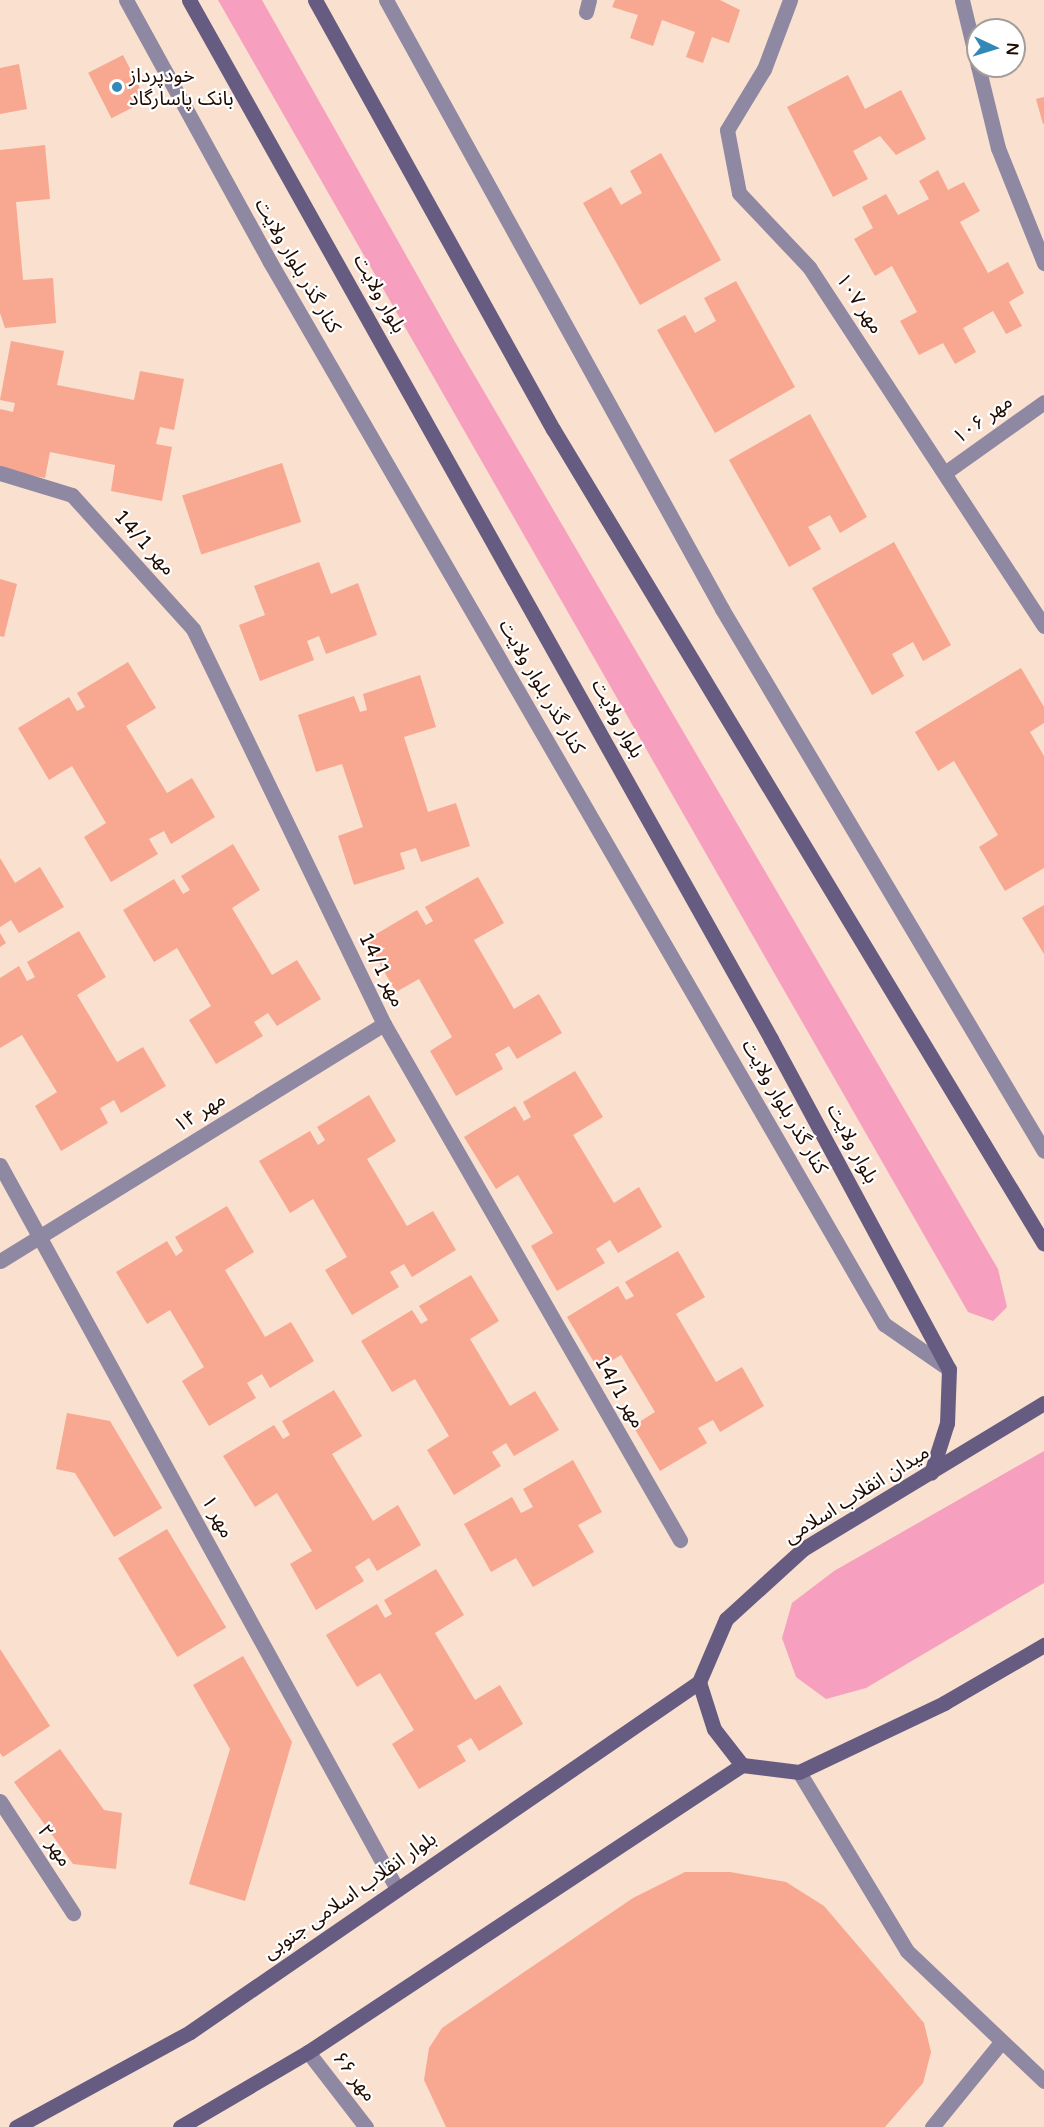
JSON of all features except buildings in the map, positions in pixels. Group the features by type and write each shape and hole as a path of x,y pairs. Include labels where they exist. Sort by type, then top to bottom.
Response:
{"main road":[{"name":"بلوار ولایت","path":"189,0 737,977 949,1369"},
{"path":"315,0 553,429 1044,1245"},
{"path":"932,1473 946,1423 949,1369"},
{"name":"میدان انقلاب اسلامی","path":"699,1682 726,1619 795,1557 1044,1403"},
{"path":"180,2127 308,2052 742,1765 799,1772 944,1703 1044,1645"},
{"path":"699,1682 714,1729 742,1765"},
{"name":"بلوار انقلاب اسلامی جنوبی","path":"16,2127 190,2032 699,1682"}],"street":[{"name":"کنار گذر بلوار ولایت","path":"126,0 282,283 884,1324 949,1369"},
{"path":"386,0 722,609 1044,1151"},
{"name":"مهر ۱۰۷","path":"790,0 764,69 727,130 739,193 809,267 946,472 1044,626"},
{"path":"962,0 966,18"},
{"path":"981,78 998,148 1044,263"},
{"name":"مهر ۱۰۶","path":"946,472 1044,402"},
{"name":"مهر 14/1","path":"0,473 72,495 193,629 384,1024 680,1540"},
{"name":"مهر ۱۴","path":"0,1260 384,1024"},
{"name":"مهر ۱","path":"0,1165 397,1889"},
{"path":"799,1772 907,1951 1044,2081"},
{"name":"مهر ۲","path":"0,1801 73,1913"},
{"path":"932,2127 1001,2042"},
{"name":"مهر ۶۶","path":"308,2052 366,2127"}],"shaded area":[{"path":"218,0 262,0 455,342 998,1269 1007,1307 993,1321 968,1312"},
{"path":"1044,1451 1044,1583 866,1688 826,1699 796,1677 782,1638 792,1603 834,1571"}],"place":[{"name":"خودپرداز بانک پاسارگاد","path":"117,87"}]}
